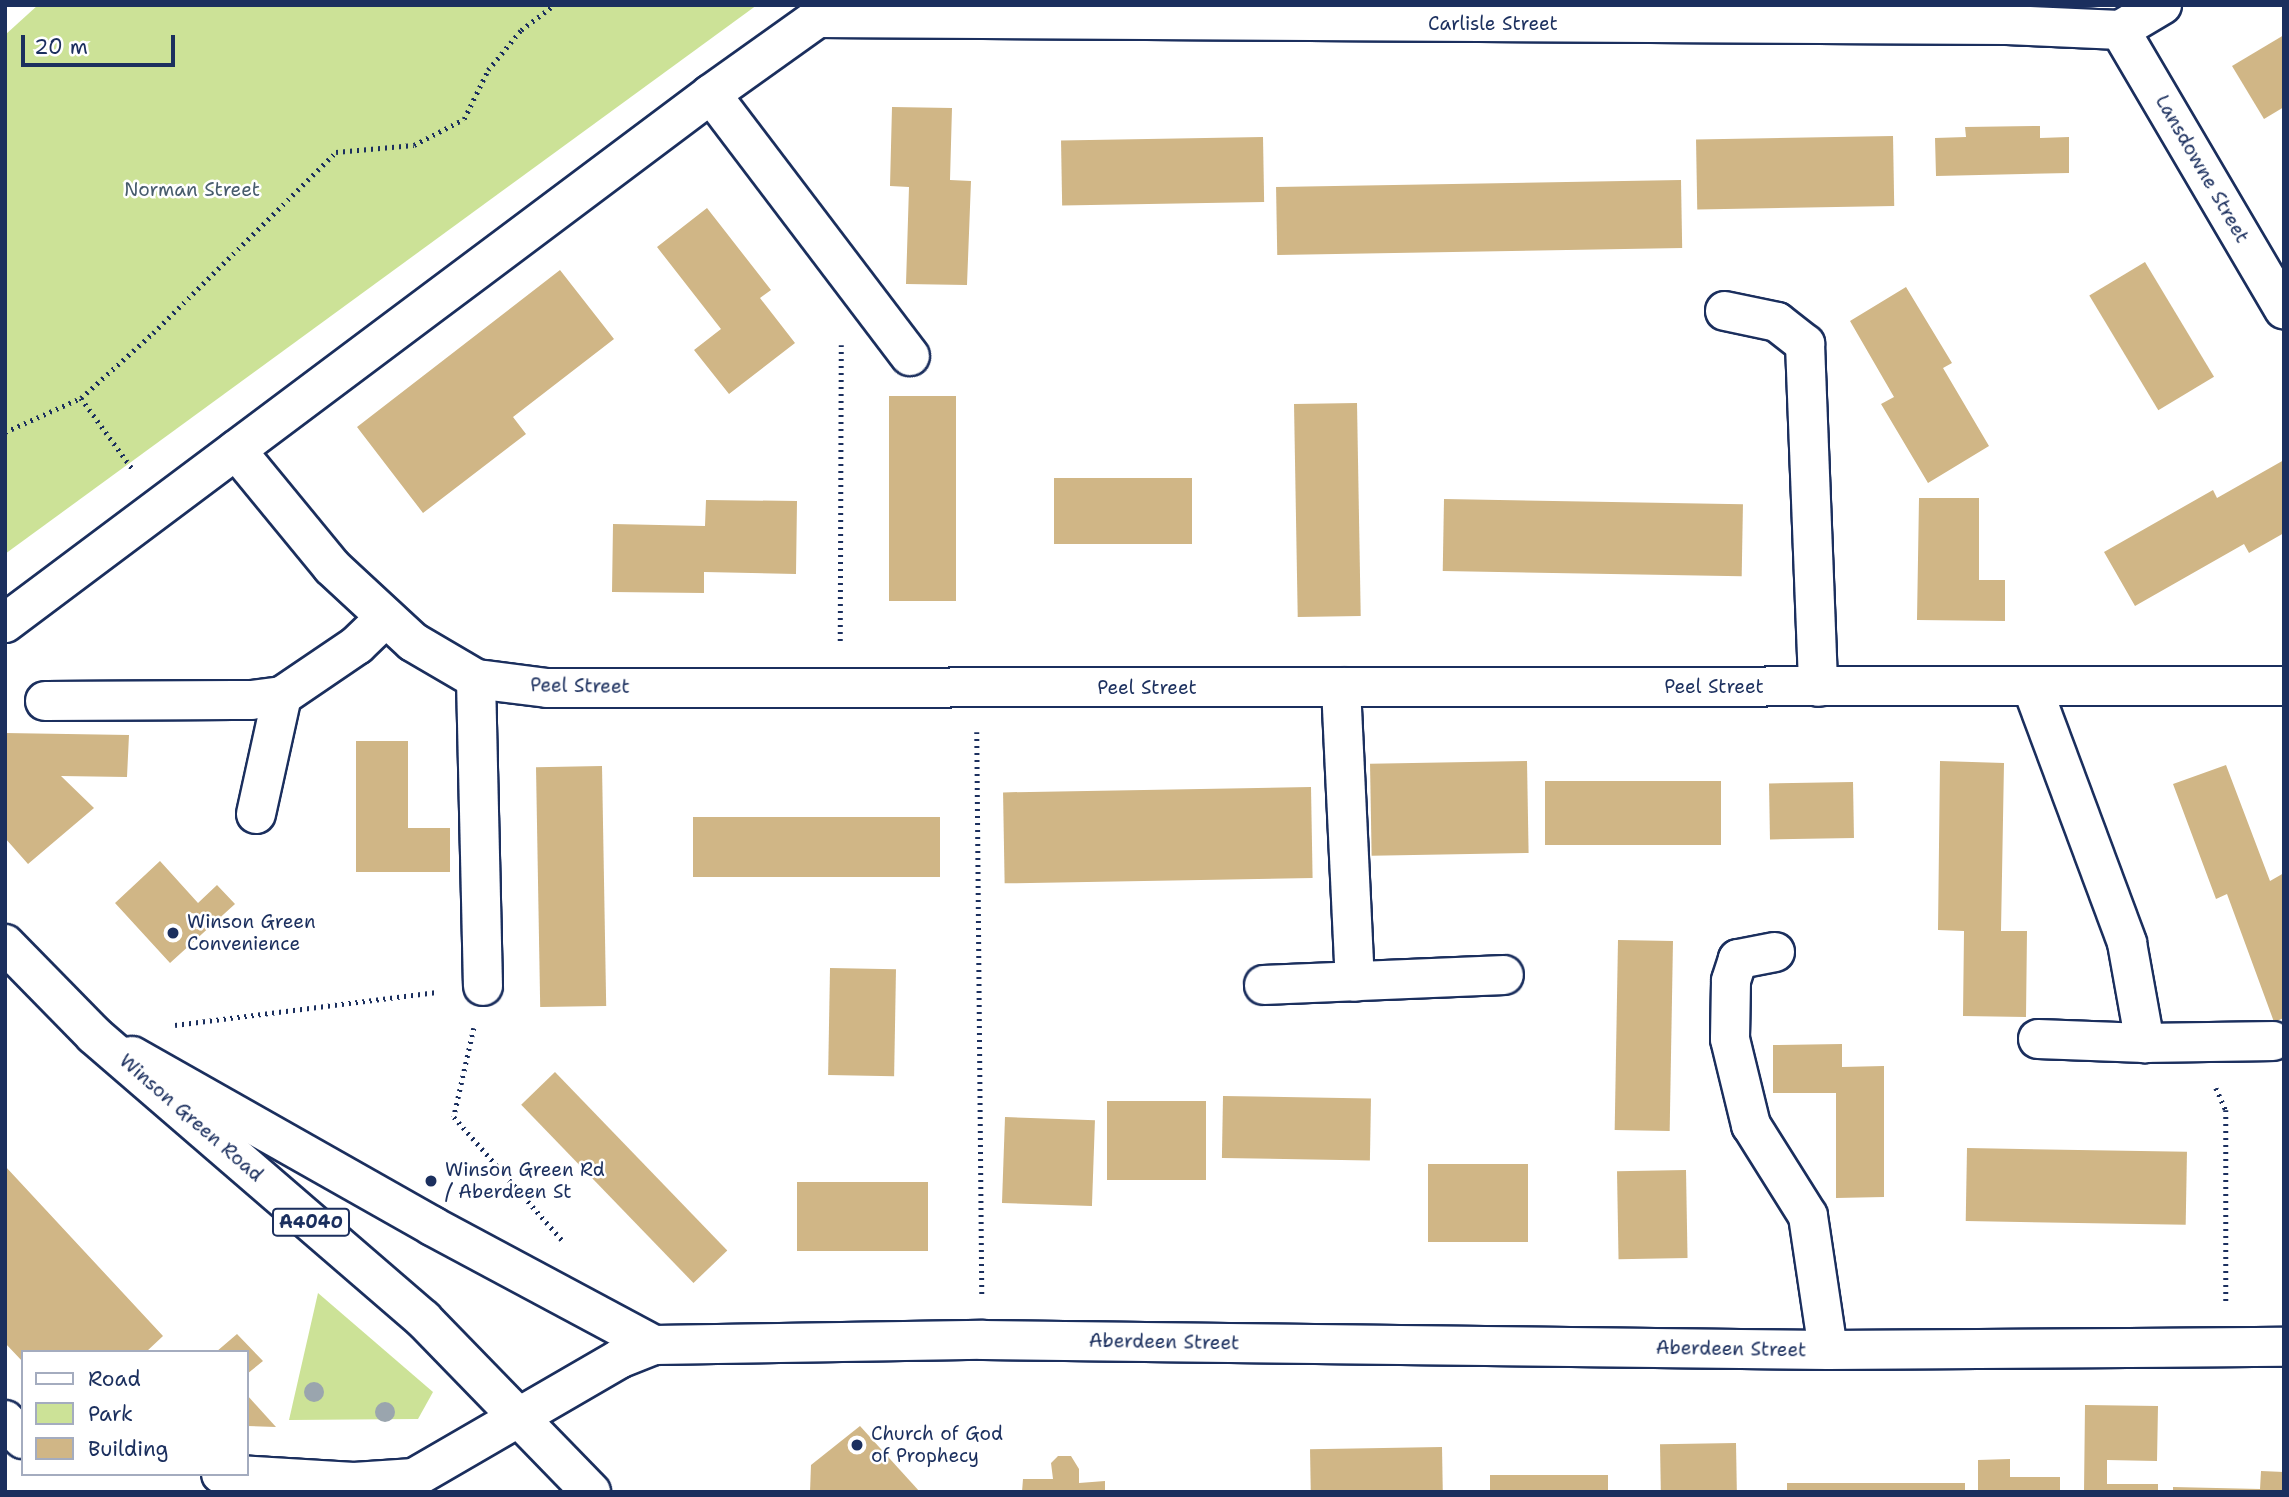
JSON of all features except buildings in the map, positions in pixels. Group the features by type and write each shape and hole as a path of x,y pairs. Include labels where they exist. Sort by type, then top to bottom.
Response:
{"street":[{"path":"2120,30 2162,5"},
{"path":"5,623 711,94 827,12"},
{"name":"Carlisle Street","path":"827,12 1812,16 2120,30"},
{"name":"Lansdowne Street","path":"2120,30 2284,309"},
{"path":"711,94 910,356"},
{"path":"1725,310 1777,322 1805,344 1818,687"},
{"name":"Peel Street","path":"236,450 332,567 413,642 476,679 547,688 2284,686"},
{"path":"45,701 251,700 282,696 357,645 386,617"},
{"path":"476,679 483,986"},
{"path":"1341,687 1355,982"},
{"path":"2032,687 2127,943 2145,1043"},
{"path":"256,814 282,696"},
{"name":"Winson Green Road","path":"5,944 94,1035 423,1319 591,1492"},
{"name":"Aberdeen Street","path":"1776,952 1738,959 1731,981 1730,1039 1751,1125 1808,1216 1828,1350"},
{"path":"1264,985 1504,975"},
{"path":"94,1035 432,1226 654,1345"},
{"path":"2038,1039 2145,1043 2273,1041"},
{"name":"Aberdeen Street","path":"248,1476 354,1482 414,1478 620,1359 654,1345 983,1340 1828,1350 2284,1347"},
{"path":"5,1420 21,1437"}],"path":[{"path":"5,432 81,398 153,333 336,152 414,145 464,119 488,70 521,30 554,5"},
{"path":"840,687 841,266"},
{"path":"81,398 160,507"},
{"path":"977,688 983,1340"},
{"path":"164,1026 483,986 454,1117 572,1252"},
{"path":"2195,1043 2226,1110 2225,1348"}],"green space":[{"name":"Norman Street","path":"38,5 757,5 5,554 5,35"},
{"path":"318,1293 433,1392 418,1419 289,1420"}],"place":[{"name":"Winson Green Convenience","path":"173,933"},
{"name":"Winson Green Rd / Aberdeen St","path":"431,1181"},
{"name":"Church of God of Prophecy","path":"857,1445"}]}
